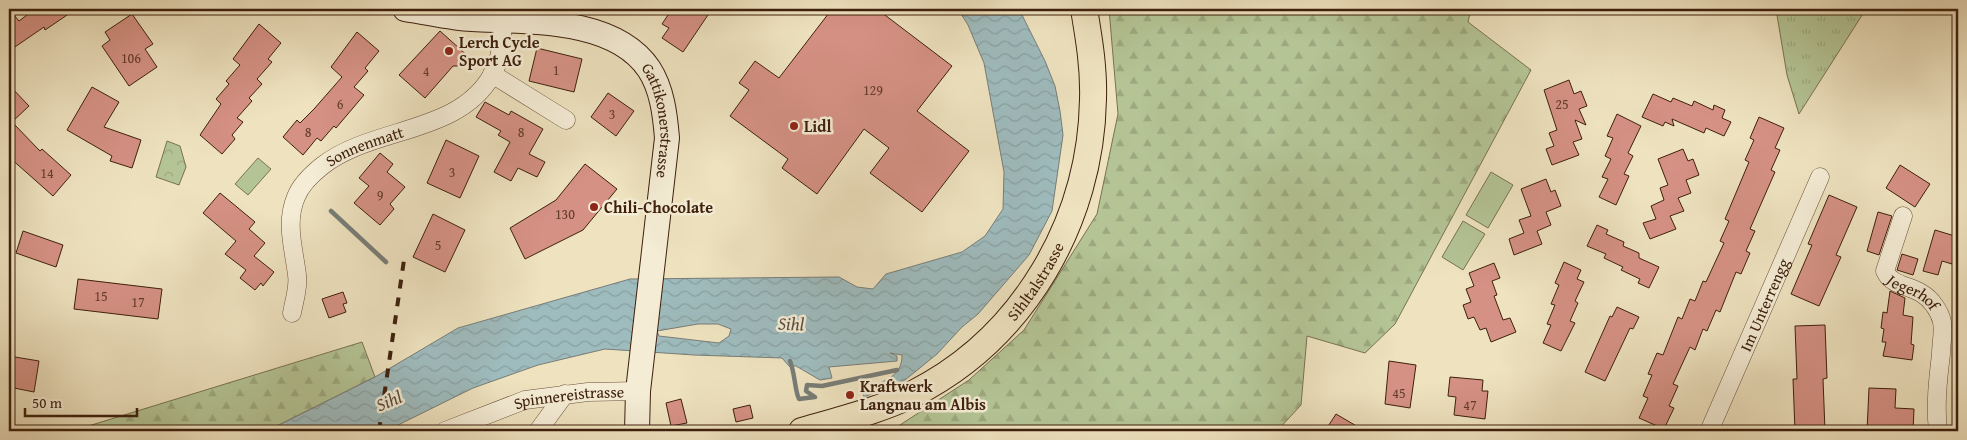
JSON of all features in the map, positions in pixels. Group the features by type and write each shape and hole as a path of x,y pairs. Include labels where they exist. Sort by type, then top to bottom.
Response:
{"main road":[{"name":"Gattikonerstrasse","path":"405,9 470,19 503,19 575,27 597,32 617,42 648,68 663,103 668,138 640,382 637,431"},
{"name":"Sihltalstrasse","path":"802,431 899,401 945,375 1000,329 1040,277 1069,222 1082,184 1090,143 1093,79 1084,9"}],"street":[{"name":"Sonnenmatt","path":"292,313 298,278 290,234 296,197 309,176 333,157 381,136 438,119 467,104 492,74 502,43 503,19"},
{"path":"492,74 566,120"},
{"name":"Im Unterrengg","path":"1714,431 1710,429 1820,177"},
{"name":"Jegerhof","path":"1903,216 1885,271 1888,279 1894,283 1923,293 1935,306 1943,323 1937,397 1938,431"},
{"name":"Spinnereistrasse","path":"445,431 525,400 640,382"},
{"path":"538,431 565,394"}],"green space":[{"path":"1109,9 1471,9 1468,22 1531,70 1395,324 1365,353 1307,336 1301,405 1277,431 881,431 900,425 969,380 1024,330 1097,214 1118,114"},
{"path":"1776,9 1866,9 1799,114 1787,75"},
{"path":"167,141 180,146 186,167 179,185 156,177"},
{"path":"258,158 271,169 248,195 235,184"},
{"path":"1491,172 1513,185 1488,228 1466,215"},
{"path":"1463,221 1485,234 1463,270 1442,257"},
{"path":"362,342 375,377 267,431 72,431"}],"water":[{"name":"Sihl","path":"958,9 1018,9 1045,61 1055,86 1063,135 1052,211 1029,255 978,314 962,327 937,354 905,380 864,397 862,388 883,382 899,369 902,355 890,353 897,356 897,361 829,367 832,378 820,380 796,366 789,366 782,358 605,349 538,365 473,388 386,431 267,431 375,377 458,328 630,279 839,277 857,287 873,289 886,274 962,252 985,236 1003,209 1004,172 984,63 968,25","holes":["698,324 718,324 731,329 729,336 719,343 659,336 657,331"]}],"building":[{"path":"9,9 19,21 35,9 76,9 45,30 44,27 9,51"},
{"path":"672,9 712,9 683,52 662,38 669,28 662,24"},
{"path":"832,9 877,9 952,66 917,111 969,151 922,212 870,173 889,148 864,129 817,194 782,168 788,159 730,116 749,90 739,83 755,61 779,78"},
{"path":"132,14 153,44 145,49 157,67 129,86 102,46 110,40 105,32"},
{"path":"259,24 281,43 268,59 272,62 257,79 262,84 249,98 252,101 237,118 243,122 232,135 235,139 222,154 200,135 221,104 216,99 229,84 226,81 240,65 233,59"},
{"path":"440,31 470,58 463,66 453,66 425,98 399,75"},
{"path":"357,32 379,51 365,68 368,71 354,87 364,95 336,128 334,126 321,141 317,138 303,155 283,137 297,120 300,123 314,109 342,77 331,67"},
{"path":"537,48 582,59 574,92 529,81"},
{"path":"1569,80 1574,94 1581,91 1587,106 1579,109 1586,125 1575,120 1582,139 1573,142 1579,155 1552,165 1546,149 1554,146 1549,133 1557,130 1544,90"},
{"path":"9,85 29,106 12,122 40,151 42,149 71,175 53,196 9,157"},
{"path":"92,87 119,102 104,127 141,140 132,168 110,161 112,156 67,130"},
{"path":"608,93 634,111 616,136 591,117"},
{"path":"1653,94 1671,102 1673,98 1692,106 1694,101 1713,110 1714,105 1725,110 1722,118 1731,122 1724,136 1706,128 1704,133 1672,119 1674,126 1665,122 1663,126 1642,117"},
{"path":"485,102 509,115 511,111 543,129 529,154 545,162 537,177 518,168 511,181 494,172 510,142 498,135 501,131 476,117"},
{"path":"1617,114 1641,126 1628,153 1633,156 1624,174 1629,176 1616,205 1599,197 1608,179 1602,177 1611,159 1605,156 1613,138 1607,136"},
{"path":"1759,117 1784,128 1775,148 1780,150 1771,170 1775,172 1750,229 1755,231 1746,251 1750,253 1741,274 1736,272 1720,312 1716,310 1707,331 1703,329 1695,350 1690,347 1673,384 1678,386 1669,406 1674,408 1664,429 1639,418 1648,398 1643,396 1652,375 1648,374 1657,353 1663,355 1678,317 1682,319 1690,299 1695,301 1703,281 1706,282 1724,243 1720,241 1729,221 1725,219 1749,162 1745,160 1754,140 1750,138"},
{"path":"446,140 479,156 460,198 427,183"},
{"path":"1683,149 1688,161 1693,159 1699,175 1686,180 1691,193 1678,198 1684,211 1670,216 1676,229 1650,239 1643,223 1656,219 1651,206 1664,200 1660,188 1668,185 1658,159"},
{"path":"380,153 393,164 387,172 405,187 390,204 394,209 380,225 354,203 369,186 359,178"},
{"path":"585,164 617,189 583,230 525,259 510,228 556,200"},
{"path":"1900,165 1930,184 1915,207 1886,188"},
{"path":"1546,179 1551,192 1555,190 1561,206 1546,212 1551,225 1537,231 1542,244 1514,255 1509,239 1524,233 1519,220 1531,216 1521,189"},
{"path":"220,193 255,222 249,229 265,243 254,256 274,272 263,286 261,283 255,290 240,278 246,270 225,254 236,241 203,213"},
{"path":"1829,195 1857,207 1836,255 1841,257 1819,306 1791,294 1812,245 1808,244"},
{"path":"1878,212 1892,216 1879,255 1867,251"},
{"path":"433,214 465,230 445,272 413,257"},
{"path":"1597,225 1608,230 1606,234 1624,242 1623,246 1639,253 1639,258 1659,267 1649,288 1638,283 1640,279 1621,270 1623,267 1604,258 1606,254 1587,246"},
{"path":"1935,230 1958,237 1952,264 1942,261 1938,275 1923,271"},
{"path":"23,231 63,245 56,267 16,253"},
{"path":"1902,254 1918,259 1913,275 1897,270"},
{"path":"1564,262 1581,270 1577,279 1584,282 1575,301 1578,303 1570,321 1575,323 1561,351 1543,343 1551,325 1547,324 1555,305 1551,304 1559,285 1555,283"},
{"path":"1494,263 1500,278 1492,281 1497,295 1494,296 1503,320 1510,318 1516,332 1491,342 1486,328 1480,330 1474,317 1468,319 1463,305 1471,302 1466,289 1474,286 1469,273"},
{"path":"78,279 162,289 158,319 74,309"},
{"path":"1890,291 1905,298 1903,315 1913,317 1911,344 1914,345 1912,360 1883,356 1886,342 1882,342 1884,329 1881,328 1883,312 1887,313"},
{"path":"343,292 347,303 343,304 346,312 329,318 322,299"},
{"path":"1617,307 1639,317 1633,329 1630,328 1605,381 1585,372 1610,316 1612,317"},
{"path":"1825,325 1827,378 1823,379 1825,431 1795,431 1793,379 1797,379 1795,326"},
{"path":"9,356 39,361 34,392 9,387"},
{"path":"1389,361 1416,365 1410,408 1385,404"},
{"path":"1450,377 1483,380 1482,391 1488,391 1485,419 1454,415 1456,397 1448,396"},
{"path":"1869,388 1896,389 1895,408 1914,409 1913,431 1867,431"},
{"path":"681,399 687,423 671,426 666,403"},
{"path":"750,405 753,418 736,422 733,409"},
{"path":"1336,414 1365,431 1325,431"}],"waterway":[{"path":"331,211 386,262"},
{"path":"790,361 799,399 815,397 806,391 807,385 822,386 897,370"}],"railway":[{"path":"379,431 404,260"}],"place":[{"name":"Lerch Cycle Sport AG","path":"449,51"},
{"name":"Lidl","path":"794,126"},
{"name":"Chili-Chocolate","path":"594,207"},
{"name":"Kraftwerk Langnau am Albis","path":"850,395"}]}
